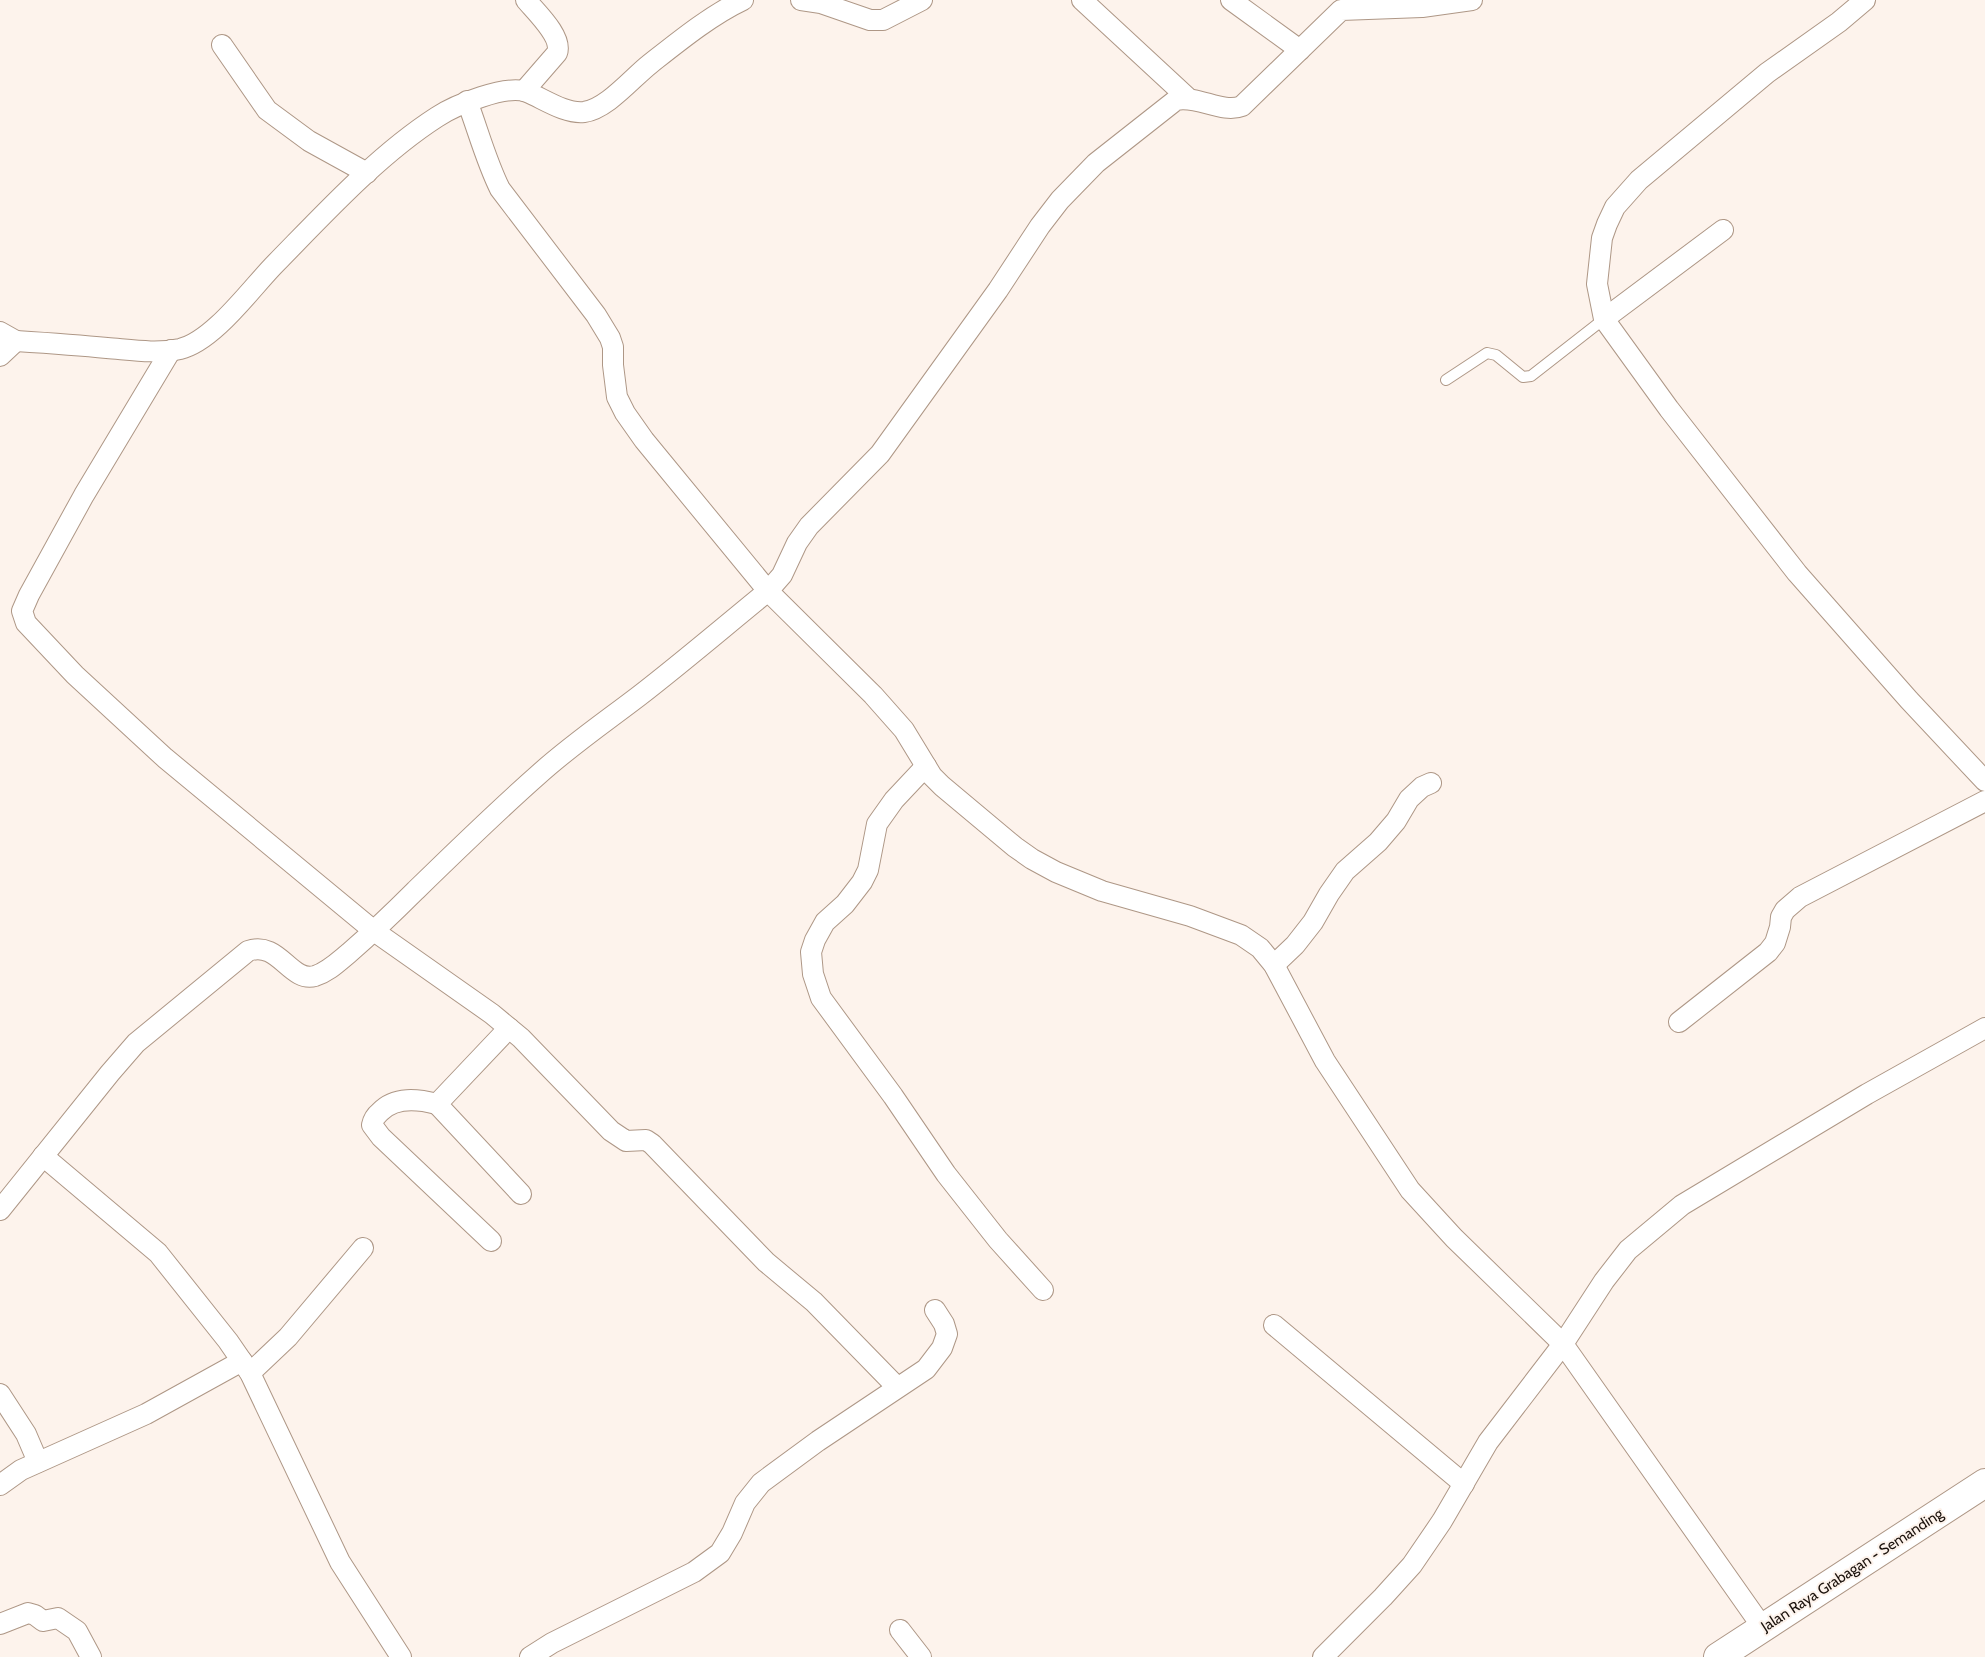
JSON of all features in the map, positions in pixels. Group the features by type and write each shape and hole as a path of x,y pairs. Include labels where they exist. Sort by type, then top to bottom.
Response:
{"main road":[{"name":"Jalan Raya Grabagan - Semanding","path":"1718,1657 1985,1483"}],"street":[{"path":"524,91 557,53 558,46 556,38 526,0"},
{"path":"0,356 8,337 149,353 181,348 195,343 218,325 274,265 367,173 437,117 468,101 504,92 524,91 568,109 583,112 599,107 649,64 728,7 741,0"},
{"path":"801,0 821,3 855,17 883,20 922,0"},
{"path":"1082,0 1189,99"},
{"path":"1231,0 1300,50"},
{"path":"0,1210 136,1043 248,951 263,949 273,953 299,974 307,977 330,969 374,931 470,838 575,743 641,695 768,591 782,575 797,543 809,526 885,447 998,290 1040,226 1060,200 1096,163 1176,100 1189,99 1228,107 1242,106 1341,10 1422,7 1472,0"},
{"path":"1865,0 1839,22 1767,73 1638,180 1615,206 1602,238 1597,284 1604,319 1669,408 1797,573 1909,700 1985,782"},
{"path":"222,45 267,110 309,141 367,173"},
{"path":"468,101 492,173 500,189 596,315 610,338 613,347 617,397 625,413 644,440 768,591 873,695 904,730 926,766 942,786 1032,859 1056,872 1102,891 1190,916 1241,935 1260,948 1274,965 1325,1061 1410,1190 1454,1238 1563,1344 1763,1628"},
{"path":"1604,319 1723,230"},
{"path":"171,350 94,478 29,595 22,611 26,623 75,675 165,758 374,931 509,1028 616,1135 626,1141 646,1140 652,1144 766,1262 814,1302 897,1387"},
{"path":"926,766 894,800 877,824 868,870 862,882 845,904 825,922 816,940 812,952 813,974 821,998 893,1096 946,1174 998,1240 1043,1290"},
{"path":"1274,965 1295,945 1313,922 1345,871 1378,842 1396,821 1409,799 1422,787 1431,782"},
{"path":"1679,1022 1768,952 1775,943 1781,917 1785,910 1800,897 1985,801"},
{"path":"437,1104 509,1028"},
{"path":"1323,1657 1412,1565 1442,1521 1488,1442 1563,1344 1604,1281 1628,1250 1682,1205 1867,1094 1985,1028"},
{"path":"491,1241 381,1137 372,1126 375,1117 382,1109 395,1102 423,1100 437,1104 521,1194"},
{"path":"43,1156 158,1253 228,1341 246,1367 340,1562 401,1657"},
{"path":"0,1485 21,1470 246,1367 288,1337 363,1248"},
{"path":"530,1657 552,1643 694,1572 720,1553 728,1542 745,1503 761,1483 782,1466 926,1369 942,1348 947,1334 944,1324 935,1310"},
{"path":"1274,1325 1464,1484"},
{"path":"0,1394 26,1434 38,1462"},
{"path":"0,1624 28,1613 43,1621 58,1618 77,1630 91,1657"},
{"path":"900,1630 922,1657"}],"lane":[{"path":"1446,380 1487,353 1496,355 1523,377 1530,376 1604,319"}]}
